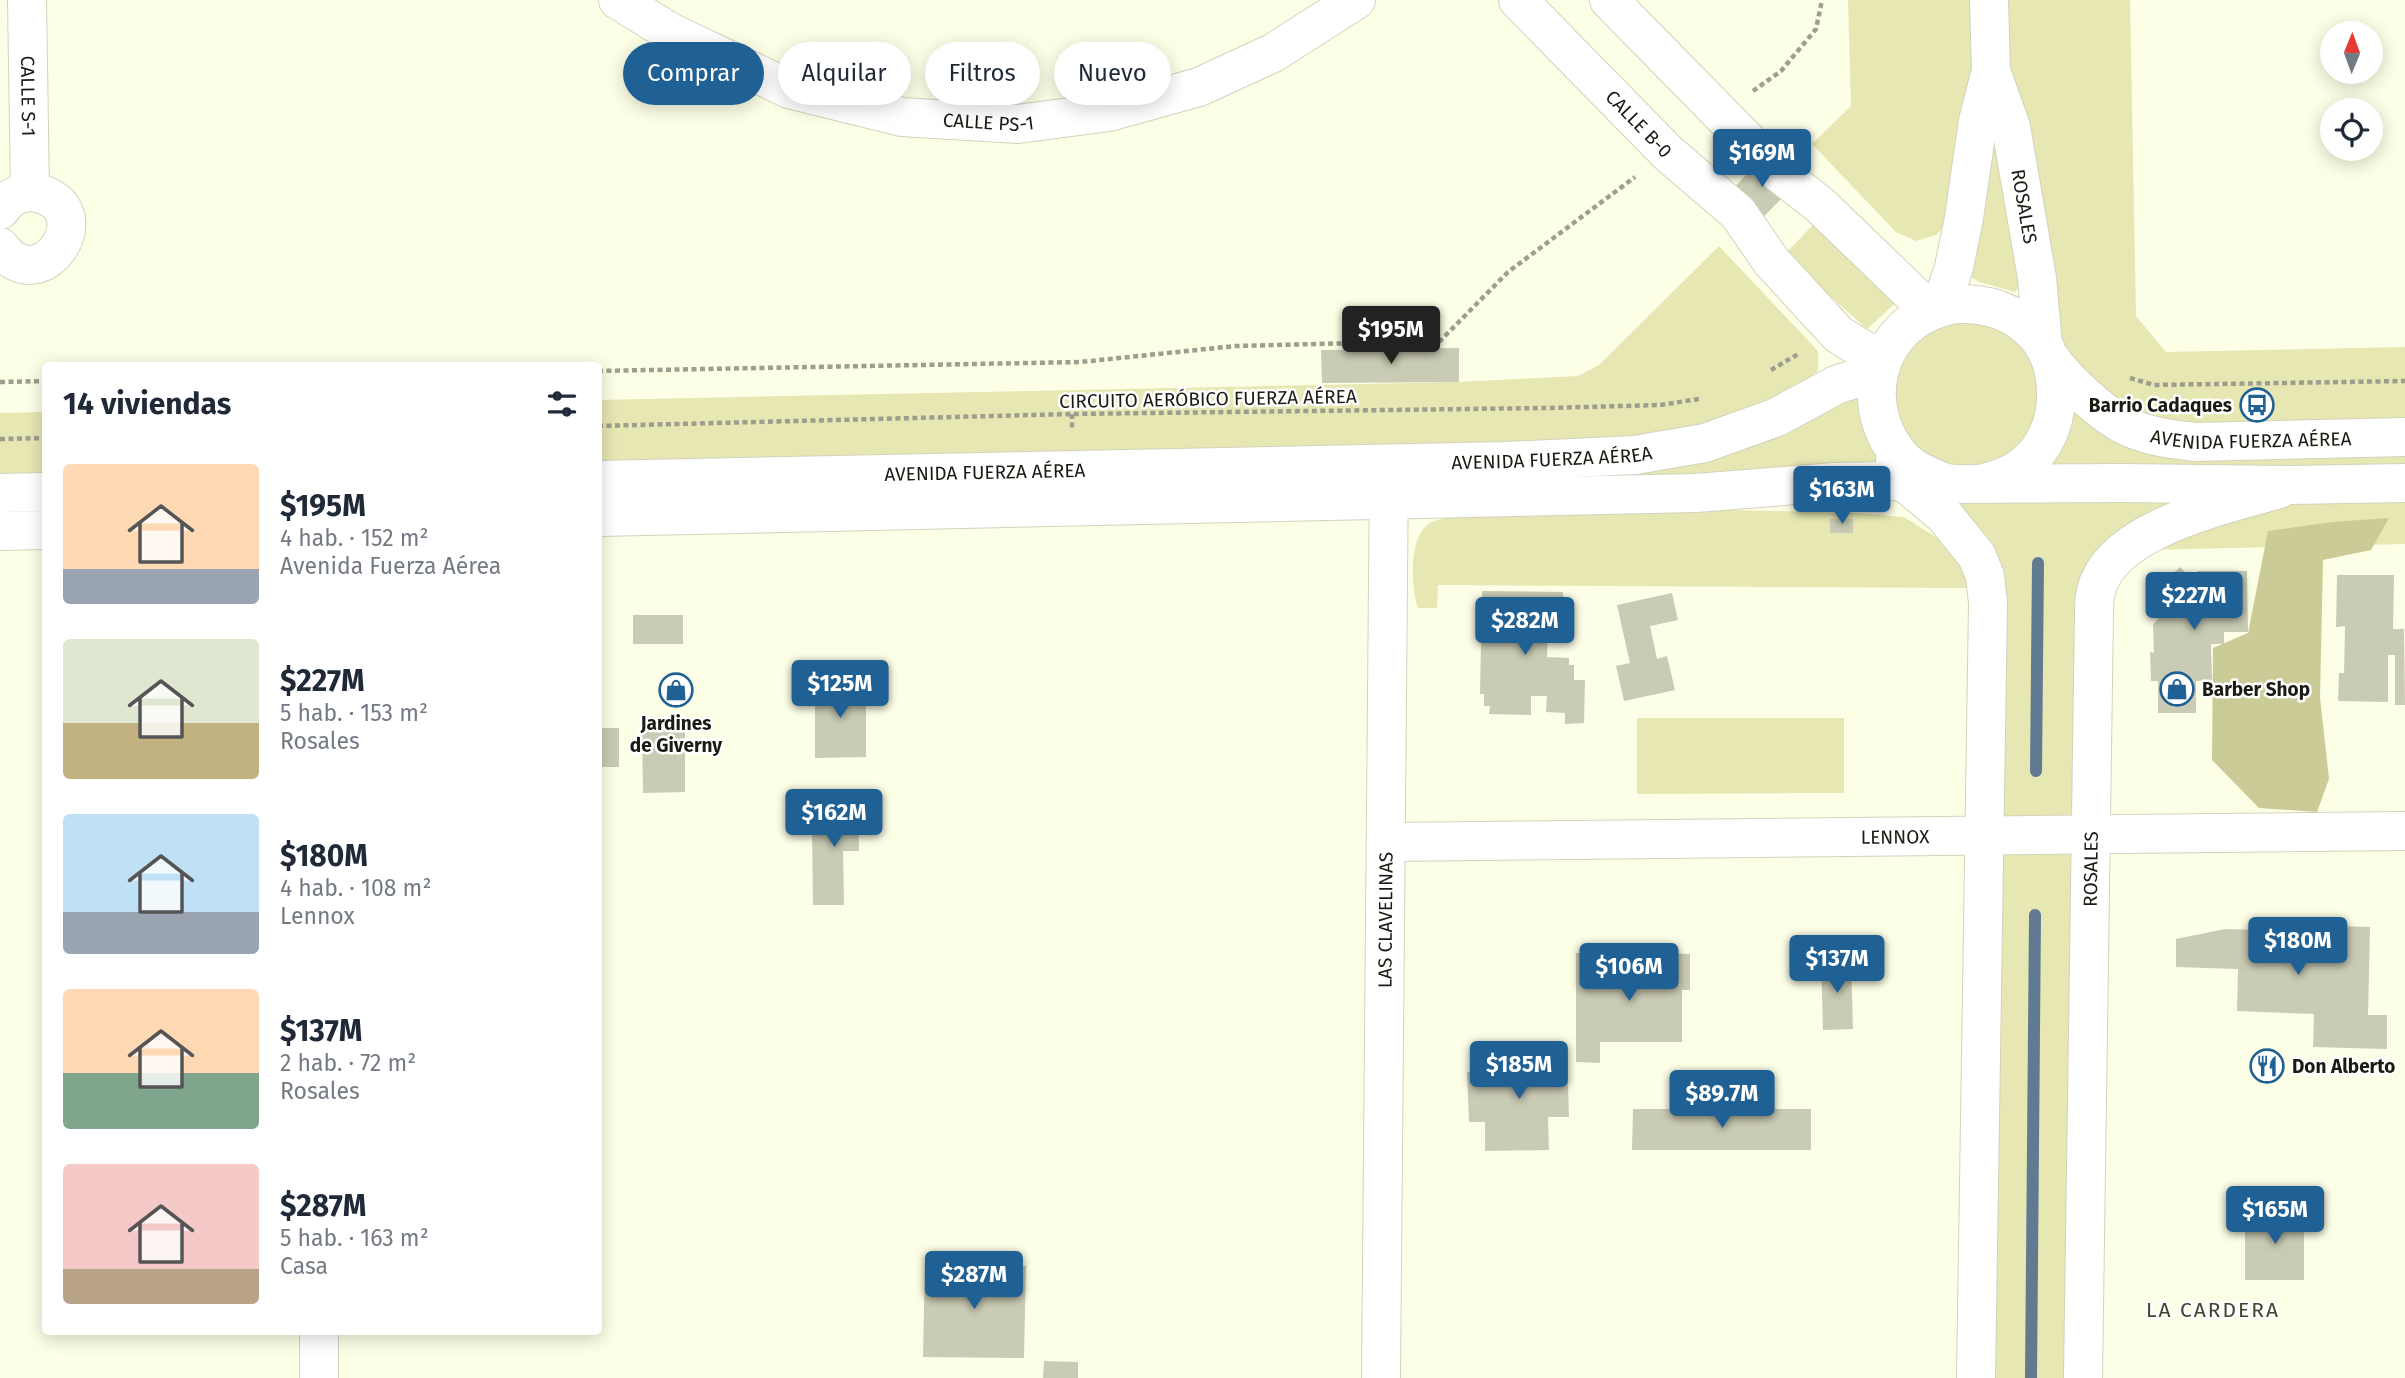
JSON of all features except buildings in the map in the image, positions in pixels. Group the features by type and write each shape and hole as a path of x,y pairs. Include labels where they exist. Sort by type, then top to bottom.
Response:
{"street":[{"name":"CALLE S-1","path":"0,247 17,262 31,264 45,261 57,253 65,241 67,227 64,214 56,202 44,195 15,201 27,0"},
{"name":"CALLE PS-1","path":"618,0 670,32 789,89 902,117 1018,124 1109,112 1199,87 1273,53 1356,0"},
{"name":"CALLE B-0","path":"1518,0 1668,153 1738,213 1771,261 1839,335 1880,366"},
{"path":"1609,0 1779,173 1820,205 1935,309 1912,321 1897,336 1880,366 1876,393 1878,414 1903,481 1944,515 1977,556 1985,576 1988,603 1976,1378"},
{"name":"ROSALES","path":"1935,309 1959,242 1978,121 1990,71 1989,0"},
{"name":"ROSALES","path":"1990,71 2011,127 2047,351"},
{"name":"AVENIDA FUERZA AÉREA","path":"1935,309 1962,303 2002,310 2032,331 2083,393 2111,418 2139,432 2166,439 2196,442 2405,437"},
{"path":"1885,435 1902,458 1914,468 1942,482 1968,484 2009,474 2034,455 2051,428 2058,393 2056,375 2047,351"},
{"name":"AVENIDA FUERZA AÉREA","path":"602,480 1506,461 1634,455 1705,443 1777,417 1880,366"},
{"name":"LAS CLAVELINAS","path":"1381,1378 1389,463"},
{"name":"AVENIDA FUERZA AÉREA","path":"602,517 1696,493 1835,482 2291,485 2405,483"},
{"name":"ROSALES","path":"2083,1378 2096,590 2107,568 2130,545 2163,526 2291,485"},
{"path":"0,493 42,492"},
{"path":"0,531 42,530"},
{"name":"LENNOX","path":"1386,842 2405,831"},
{"path":"319,1335 319,1378"}],"path":[{"path":"1722,113 1781,71 1816,29 1822,0"},
{"path":"602,371 1081,362 1235,346 1440,341 1508,272 1668,153"},
{"path":"1762,375 1805,350"},
{"path":"2129,378 2154,385 2405,381"},
{"path":"0,382 42,381"},
{"name":"CIRCUITO AERÓBICO FUERZA AÉREA","path":"602,426 1072,414 1560,408 1660,405 1706,398"},
{"path":"0,439 42,438"}],"green space":[{"path":"1848,0 1973,0 1971,88 1949,222 1936,235 1916,241 1896,232 1812,144 1851,106"},
{"path":"1989,0 2130,0 2136,316 2166,352 2405,347 2405,483 2291,486 2107,568 2083,1378 1976,1378 1988,603 1903,481 1696,493 1506,461 1777,417 1930,311 2032,330"},
{"path":"1998,124 2020,285 2015,292 1979,282 1970,276 1979,211"},
{"path":"1813,225 1901,298 1867,329 1784,255"},
{"path":"1719,246 1818,351 1818,370 1799,389 1669,437 602,466 602,400 1459,382 1578,376 1599,365"},
{"path":"42,412 42,478 0,479 0,413"},
{"path":"2405,496 2405,544 2142,550 2261,510 2328,499"},
{"path":"1594,509 1858,513 1904,517 1956,550 1976,588 1438,585 1437,608 1418,608 1413,562 1418,539 1430,523 1452,517 1537,516"},
{"path":"2389,518 2371,550 2323,560 2320,698 2329,779 2317,812 2259,808 2212,760 2213,648 2248,633 2268,531 2332,522"},
{"path":"1637,718 1844,718 1844,793 1637,794"}],"waterway":[{"path":"2036,771 2038,563"},
{"path":"2031,1378 2035,915"}],"place":[{"name":"Barrio Cadaques","path":"2257,405"},
{"name":"Barber Shop","path":"2177,689"},
{"name":"Jardines de Giverny","path":"676,690"},
{"name":"Don Alberto","path":"2267,1066"}],"district":[{"name":"LA CARDERA","path":"2213,1310"}]}
